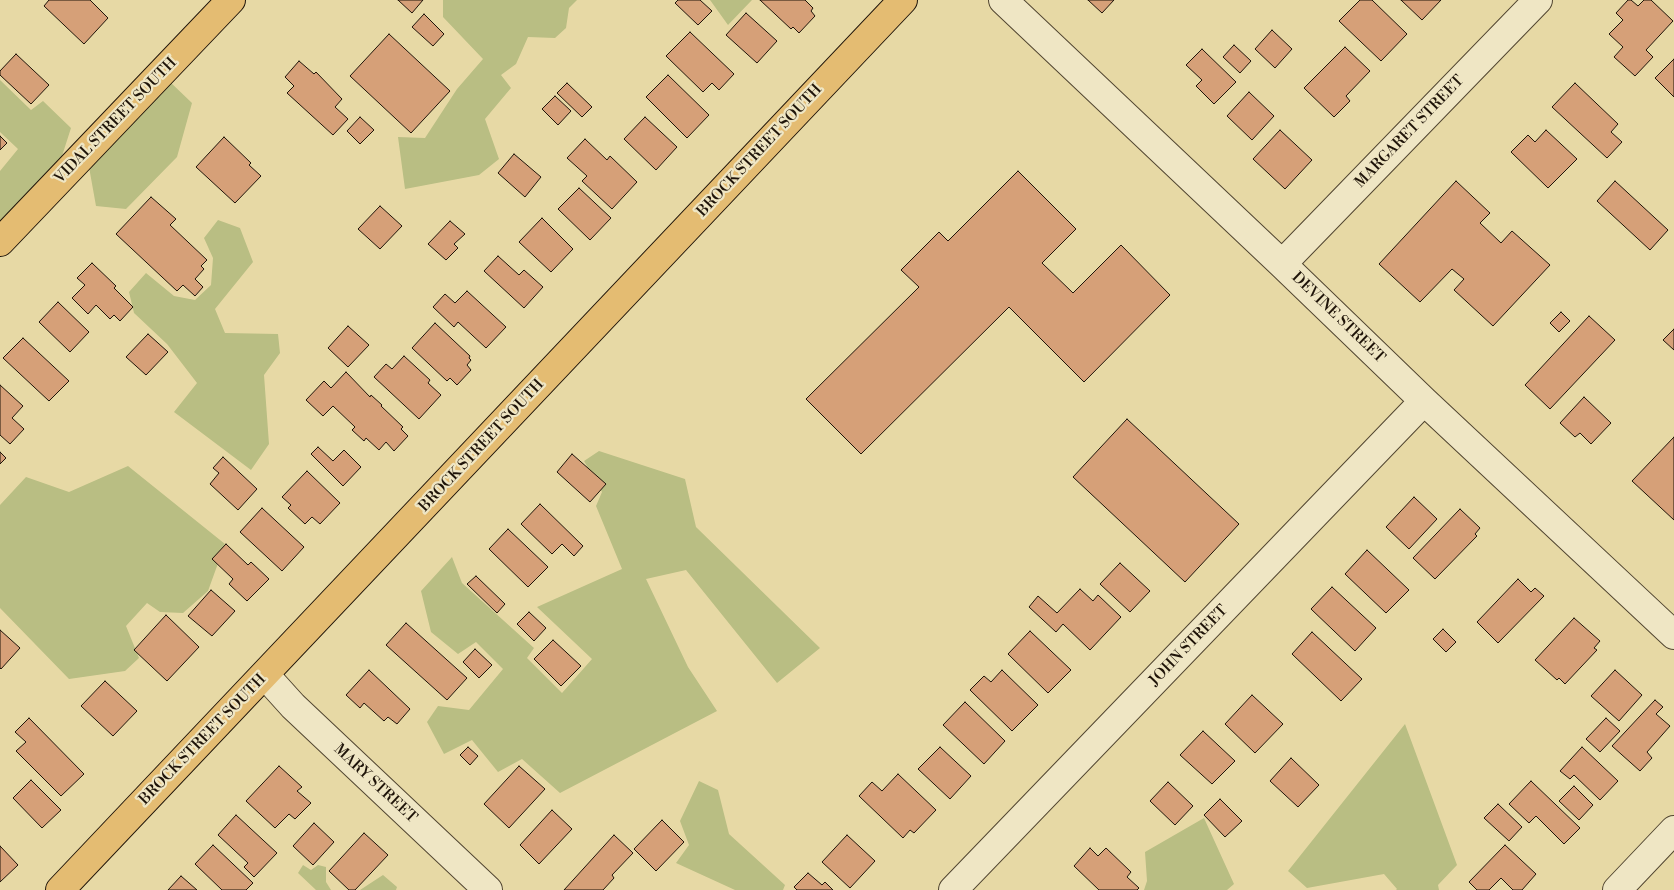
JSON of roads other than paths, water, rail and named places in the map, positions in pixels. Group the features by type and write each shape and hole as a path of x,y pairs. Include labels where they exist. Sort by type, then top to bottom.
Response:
{"main road":[{"name":"VIDAL STREET SOUTH","path":"0,242 231,0"},
{"name":"BROCK STREET SOUTH","path":"60,890 902,0"}],"street":[{"name":"DEVINE STREET","path":"1003,0 1424,401 1674,635"},
{"name":"MARGARET STREET","path":"1282,264 1538,0"},
{"name":"JOHN STREET","path":"953,890 1424,401"},
{"name":"MARY STREET","path":"265,675 293,706 488,890"},
{"path":"1617,890 1674,830"}]}
